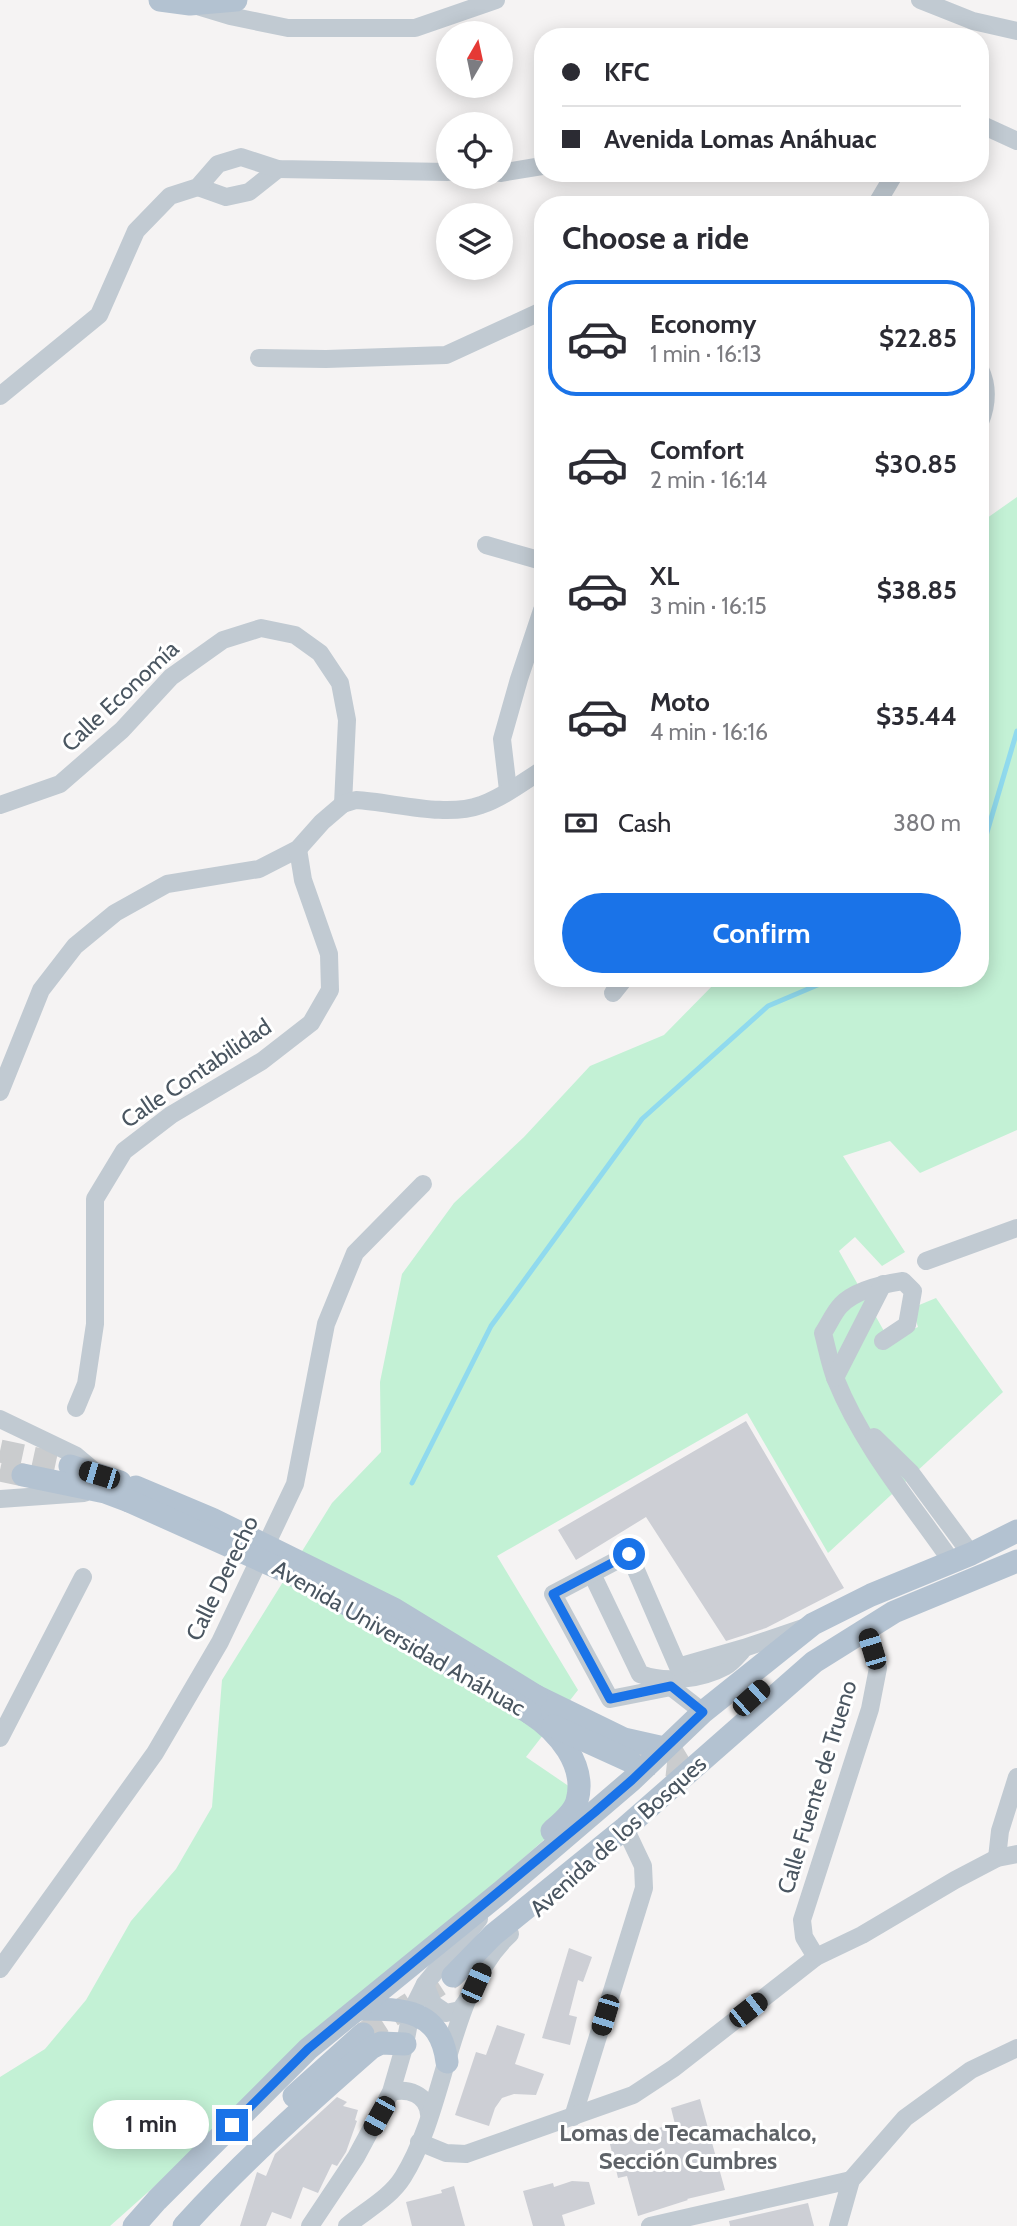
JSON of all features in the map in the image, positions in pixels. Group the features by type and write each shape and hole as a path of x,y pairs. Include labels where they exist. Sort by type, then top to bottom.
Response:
{"main road":[{"path":"160,0 190,4 236,0"},
{"name":"Avenida Universidad Anáhuac","path":"70,1466 102,1484"},
{"name":"Avenida Universidad Anáhuac","path":"23,1475 102,1484 250,1536 394,1609 538,1711 568,1749 574,1764 578,1792 572,1811 552,1831 539,1860"},
{"name":"Avenida de los Bosques","path":"501,1892 632,1780 703,1712 813,1624 871,1595 962,1558 1017,1531"},
{"name":"Avenida de los Bosques","path":"592,1853 625,1828 799,1673 894,1612 1017,1562"},
{"path":"692,1751 809,1644 851,1620 894,1612"},
{"path":"538,1711 630,1761"},
{"name":"Avenida Universidad Anáhuac","path":"538,1711 624,1739 664,1748"},
{"path":"453,1976 493,1935 592,1853"},
{"path":"134,2226 308,2049 501,1892"},
{"path":"358,2008 390,2008 411,2012 431,2023 445,2045 447,2062"},
{"path":"168,2226 252,2136 363,2034"},
{"path":"184,2226 219,2187 371,2048 381,2043 405,2044"}],"street":[{"path":"190,4 230,16 288,28 415,28 496,0"},
{"path":"920,0 973,21 1017,31"},
{"path":"989,128 1017,141"},
{"path":"0,396 99,315 136,231 170,196 198,187 218,164 241,157 278,169 436,172"},
{"path":"513,171 534,167"},
{"path":"198,187 226,197 249,192 278,169"},
{"path":"259,358 348,359 446,355 534,315"},
{"path":"486,545 534,559"},
{"name":"Calle Economía","path":"0,805 60,784 122,730 171,677 223,640 261,628 295,635 320,653 340,683 347,720 343,804"},
{"path":"508,790 502,739 534,634"},
{"path":"0,1092 41,990 75,946 114,913 167,884 259,869 298,849 322,822 343,804 356,800 452,810 483,805 534,775"},
{"name":"Calle Contabilidad","path":"76,1408 86,1384 95,1324 94,1199 124,1151 171,1115 262,1060 312,1023 330,990 329,954 303,880 298,849"},
{"path":"613,993 618,987"},
{"name":"Calle Derecho","path":"0,1969 155,1753 220,1642 295,1484 326,1324 355,1253 423,1184"},
{"path":"926,1261 1017,1228"},
{"path":"883,1341 907,1325 914,1291 903,1281 883,1284 848,1298 839,1306 824,1333 835,1378 854,1418 911,1473 962,1558"},
{"path":"835,1378 883,1284"},
{"path":"0,1419 75,1455 102,1484"},
{"path":"0,1499 102,1484"},
{"path":"703,1712 675,1677 629,1554 553,1594 610,1699 675,1677 744,1648 813,1624"},
{"path":"592,1574 640,1674 649,1677 675,1677"},
{"path":"0,1738 83,1577"},
{"name":"Calle Fuente de Trueno","path":"816,1957 804,1937 802,1920 870,1709 878,1668 866,1629"},
{"path":"997,1858 1000,1831 1017,1777"},
{"path":"573,2117 644,1888 643,1866 625,1828"},
{"name":"Avenida de los Bosques","path":"347,2226 398,2184 419,2142 469,1997 495,1948 578,1871 592,1853"},
{"path":"419,2142 446,2153 466,2154 633,2095 674,2068 816,1957 863,1935 997,1858 1017,1854"},
{"name":"Avenida de los Bosques","path":"310,2226 356,2157 391,2092 411,2012 425,1984 501,1892"},
{"path":"425,1984 433,2004 446,2013 460,2010 469,1997"},
{"path":"838,2226 851,2180 905,2118 971,2070 1017,2048"},
{"path":"391,2092 399,2090 416,2094 428,2105 429,2114"},
{"path":"650,2226 851,2180"}],"green space":[{"path":"1017,497 1017,1130 920,1173 890,1141 843,1156 905,1252 882,1266 855,1237 839,1251 889,1340 918,1327 912,1308 936,1298 1003,1392 828,1553 747,1413 497,1556 578,1690 526,1757 573,1789 555,1830 110,2226 0,2226 0,2077 45,2049 86,2000 131,1921 176,1869 212,1807 222,1680 332,1503 381,1452 380,1382 402,1274 454,1203 524,1137 590,1066 664,1035 711,987 989,987 989,517"}],"building":[{"path":"746,1421 844,1588 766,1628 726,1641 646,1517 576,1560 558,1530"},
{"path":"569,1948 592,1957 583,1982 578,1980 569,2015 577,2017 570,2045 542,2038"},
{"path":"497,2025 525,2034 515,2064 544,2074 536,2095 514,2094 502,2098 495,2108 489,2126 455,2115 476,2052 486,2055"},
{"path":"337,2097 347,2102 343,2106 358,2110 357,2121 346,2152 337,2166 332,2164 318,2193 303,2187 291,2219 272,2212 266,2226 240,2226 257,2172 266,2176 275,2154"},
{"path":"700,2099 725,2190 687,2199 638,2216 627,2176 618,2178 609,2140 675,2124 671,2108"},
{"path":"572,2181 589,2182 595,2204 562,2215 565,2226 533,2226 523,2191 553,2183 554,2187"},
{"path":"454,2186 465,2226 412,2226 406,2202 442,2193 441,2190"},
{"path":"808,2203 814,2226 730,2226 729,2221"}],"waterway":[{"path":"989,826 1017,731"},
{"path":"412,1483 491,1326 642,1119 768,1006 813,987"}],"tunnel":[{"path":"0,1451 70,1466"},
{"path":"0,1470 23,1475"},
{"path":"633,1761 669,1765 692,1751"},
{"path":"363,2034 453,1976"}],"district":[{"name":"Lomas de Tecamachalco, Sección Cumbres","path":"688,2147"}],"route":[{"path":"232,2125 308,2049 595,1812 703,1712 671,1686 610,1699 553,1594 629,1554"}]}
